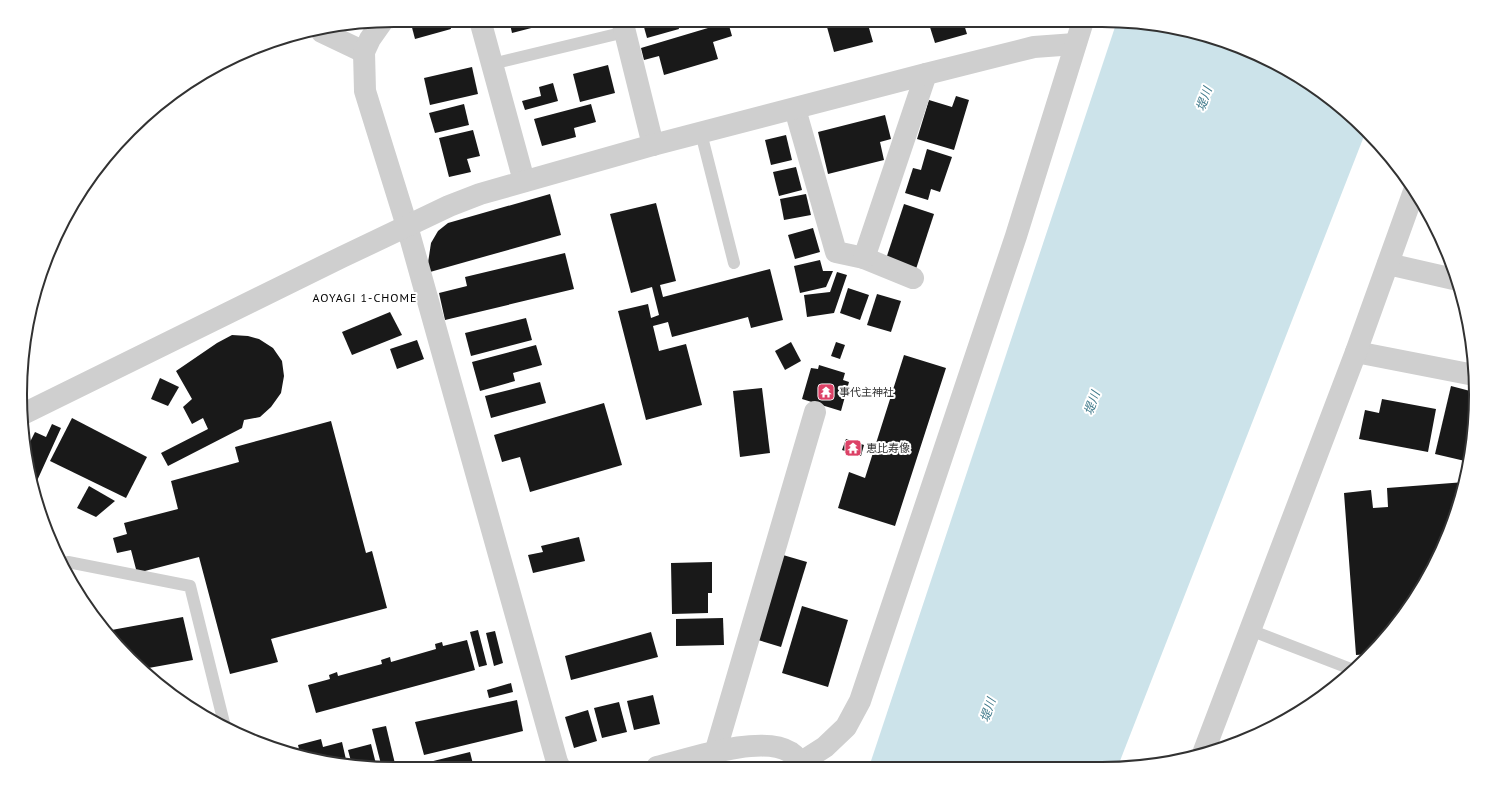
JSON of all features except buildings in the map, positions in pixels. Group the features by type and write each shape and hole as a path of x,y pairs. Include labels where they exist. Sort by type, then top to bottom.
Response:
{"street":[{"path":"482,27 524,181"},
{"path":"624,27 652,145"},
{"path":"804,762 825,747 846,727 860,701 1016,236 1081,27"},
{"path":"378,28 370,39 364,52 365,91 407,226 558,762"},
{"path":"325,34 364,52"},
{"path":"28,412 449,206 524,181 652,145 796,109 926,74 1034,48 1075,44"},
{"path":"864,258 926,74"},
{"path":"796,109 836,252 864,258 913,278"},
{"path":"1206,746 1356,352 1412,198"},
{"path":"1388,264 1450,278"},
{"path":"1356,352 1468,375"},
{"path":"715,753 815,412"},
{"path":"678,762 749,746 766,746 784,748 795,755 798,762"}],"lane":[{"path":"492,64 621,27"},
{"path":"701,133 734,263"},
{"path":"68,562 190,586 223,719"},
{"path":"1250,630 1347,668"}],"water":[{"name":"堤川","path":"1115,28 1149,30 1173,34 1220,47 1264,65 1306,89 1344,118 1363,137 1120,761 871,762"}],"place":[{"name":"事代主神社","path":"826,392"},
{"name":"恵比寿像","path":"853,448"}],"district":[{"name":"AOYAGI 1-CHOME","path":"365,298"}]}
